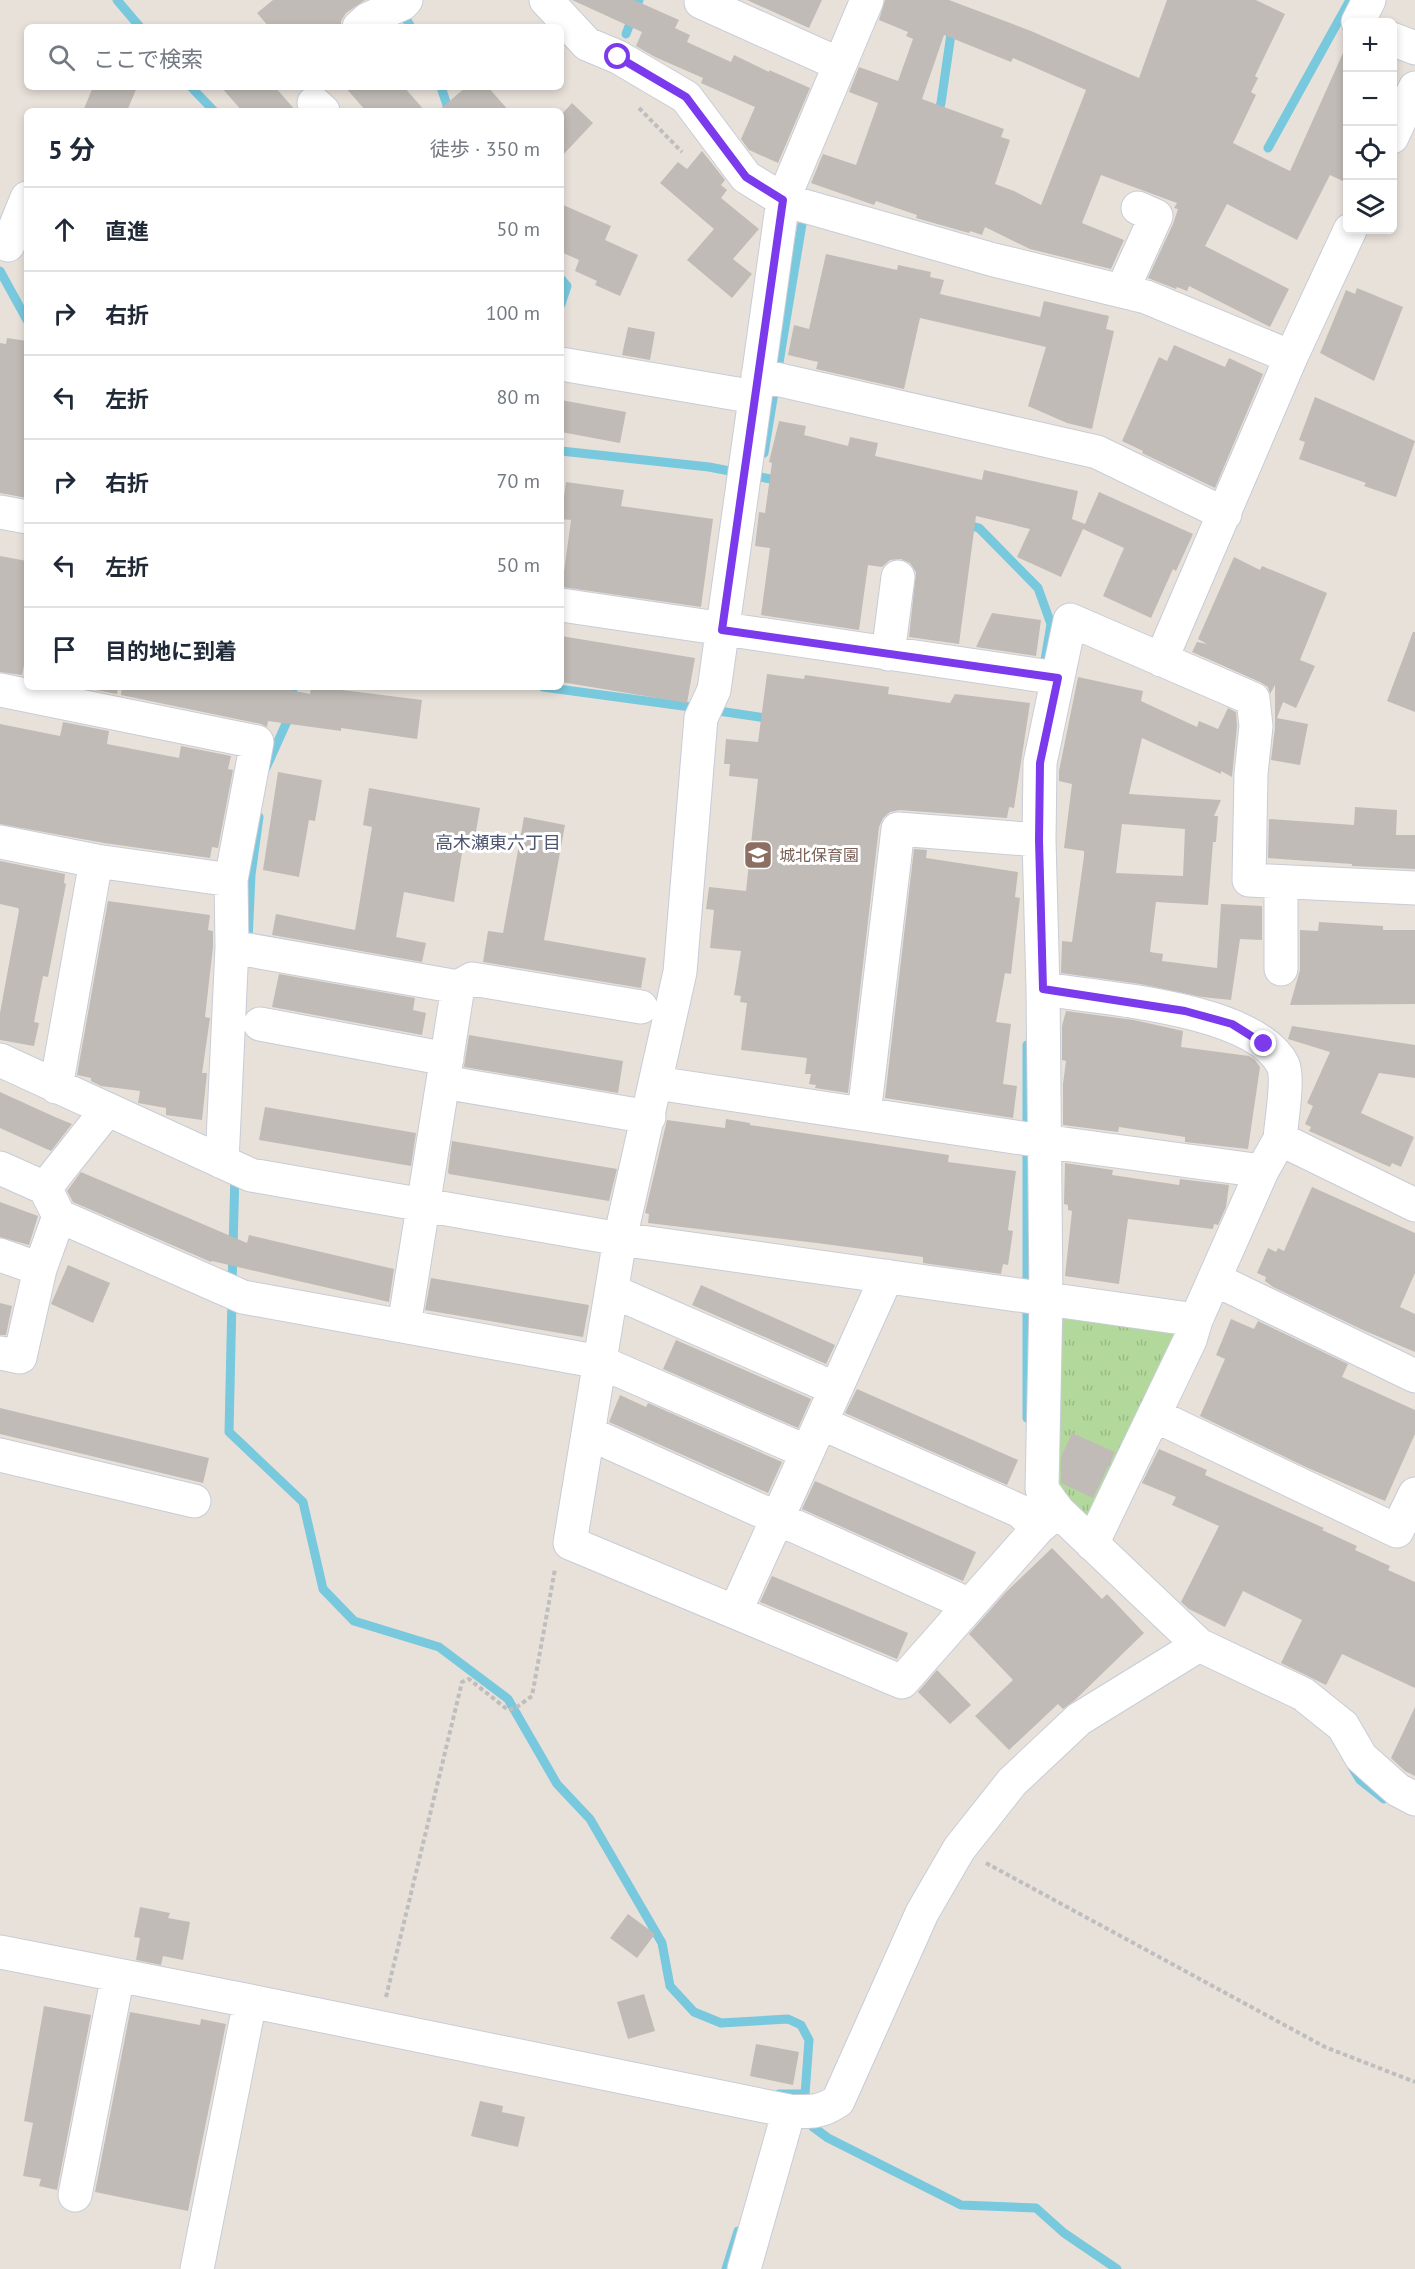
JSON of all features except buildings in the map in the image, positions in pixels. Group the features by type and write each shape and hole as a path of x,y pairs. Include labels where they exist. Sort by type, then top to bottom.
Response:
{"street":[{"path":"546,0 587,44 618,57 686,97 746,177 797,205 994,260 1146,297 1291,357"},
{"path":"867,0 839,64 797,205 767,383 744,476 714,690 704,710 680,972 620,1239 570,1543 902,1682 1048,1519"},
{"path":"1360,18 1370,0"},
{"path":"701,2 839,64"},
{"path":"362,24 399,4"},
{"path":"1397,41 1415,48"},
{"path":"1397,126 1415,88"},
{"path":"9,253 24,207"},
{"path":"1122,291 1156,216 1138,207"},
{"path":"1161,660 1291,357 1348,234"},
{"path":"564,364 767,383 1097,452 1225,514"},
{"path":"0,512 24,516"},
{"path":"888,654 898,577"},
{"path":"564,605 1047,676"},
{"path":"1048,1519 1042,1489 1033,1297 1032,1140 1043,989 1029,839 1040,763 1047,676 1070,620 1253,699 1256,726 1251,774 1250,880 1415,888"},
{"path":"0,690 257,742 231,880 244,950 236,1168"},
{"path":"864,1114 898,829 1029,839"},
{"path":"0,842 96,861 231,880"},
{"path":"56,1087 96,861"},
{"path":"1281,882 1281,969"},
{"path":"244,950 458,987 472,979 641,1007"},
{"path":"404,1326 458,987"},
{"path":"1043,989 1185,1011 1232,1024 1264,1044 1283,1066 1285,1095 1280,1139 1262,1172 1214,1279 1190,1340 1092,1544"},
{"path":"260,1024 648,1117"},
{"path":"0,1060 236,1168 424,1205 620,1239 1196,1320"},
{"path":"656,1083 1262,1172"},
{"path":"0,1353 20,1358 52,1202 107,1110"},
{"path":"1280,1139 1415,1205"},
{"path":"0,1168 52,1202 234,1293 600,1362 1048,1519 1092,1544 1189,1651 1303,1694 1342,1726 1361,1757 1398,1790 1415,1799"},
{"path":"0,1255 40,1269"},
{"path":"735,1612 887,1276"},
{"path":"1214,1279 1415,1376"},
{"path":"612,1291 836,1389"},
{"path":"1154,1415 1398,1531 1415,1494"},
{"path":"588,1433 970,1605"},
{"path":"0,1455 194,1502"},
{"path":"0,1952 779,2109 810,2112 825,2110 838,2101 922,1913 960,1849 1012,1782 1079,1719 1189,1651"},
{"path":"75,2195 118,1975"},
{"path":"197,2269 250,2001"},
{"path":"744,2269 779,2109"}],"path":[{"path":"384,2005 462,1682 469,1679 508,1710 518,1707 532,1696 556,1565 570,1543"},
{"path":"960,1849 1326,2047 1415,2082"}],"green space":[{"path":"1049,1306 1178,1324 1184,1337 1098,1515 1083,1521 1058,1500"}],"waterway":[{"path":"117,0 137,24"},
{"path":"626,34 639,0"},
{"path":"1268,148 1350,0"},
{"path":"401,11 409,24"},
{"path":"937,117 952,27"},
{"path":"194,90 211,108"},
{"path":"442,90 448,108"},
{"path":"764,453 804,212"},
{"path":"0,271 24,315"},
{"path":"564,282 567,286 564,295"},
{"path":"564,451 709,467 781,481"},
{"path":"964,524 979,528 1038,588 1051,624 1045,660"},
{"path":"266,768 288,719 293,690"},
{"path":"564,690 698,708"},
{"path":"712,710 772,719"},
{"path":"248,941 251,875 259,817"},
{"path":"1027,1045 1027,1418"},
{"path":"232,1286 235,1173"},
{"path":"232,1299 229,1432 303,1502 323,1589 354,1621 439,1647 508,1699 557,1784 590,1819 662,1943 670,1986 694,2012 721,2023 788,2019 801,2025 809,2040 805,2094 779,2094"},
{"path":"1352,1767 1360,1780 1384,1799"},
{"path":"813,2127 828,2138 961,2205 1036,2208 1064,2233 1117,2269"},
{"path":"726,2269 738,2231"}],"place":[{"name":"城北保育園","path":"758,855"}],"district":[{"name":"高木瀬東六丁目","path":"498,842"}],"route":[{"path":"618,57 686,97 746,177 783,200 722,630 1058,678 1040,763 1039,840 1043,989 1185,1011 1232,1024 1264,1044"}]}
